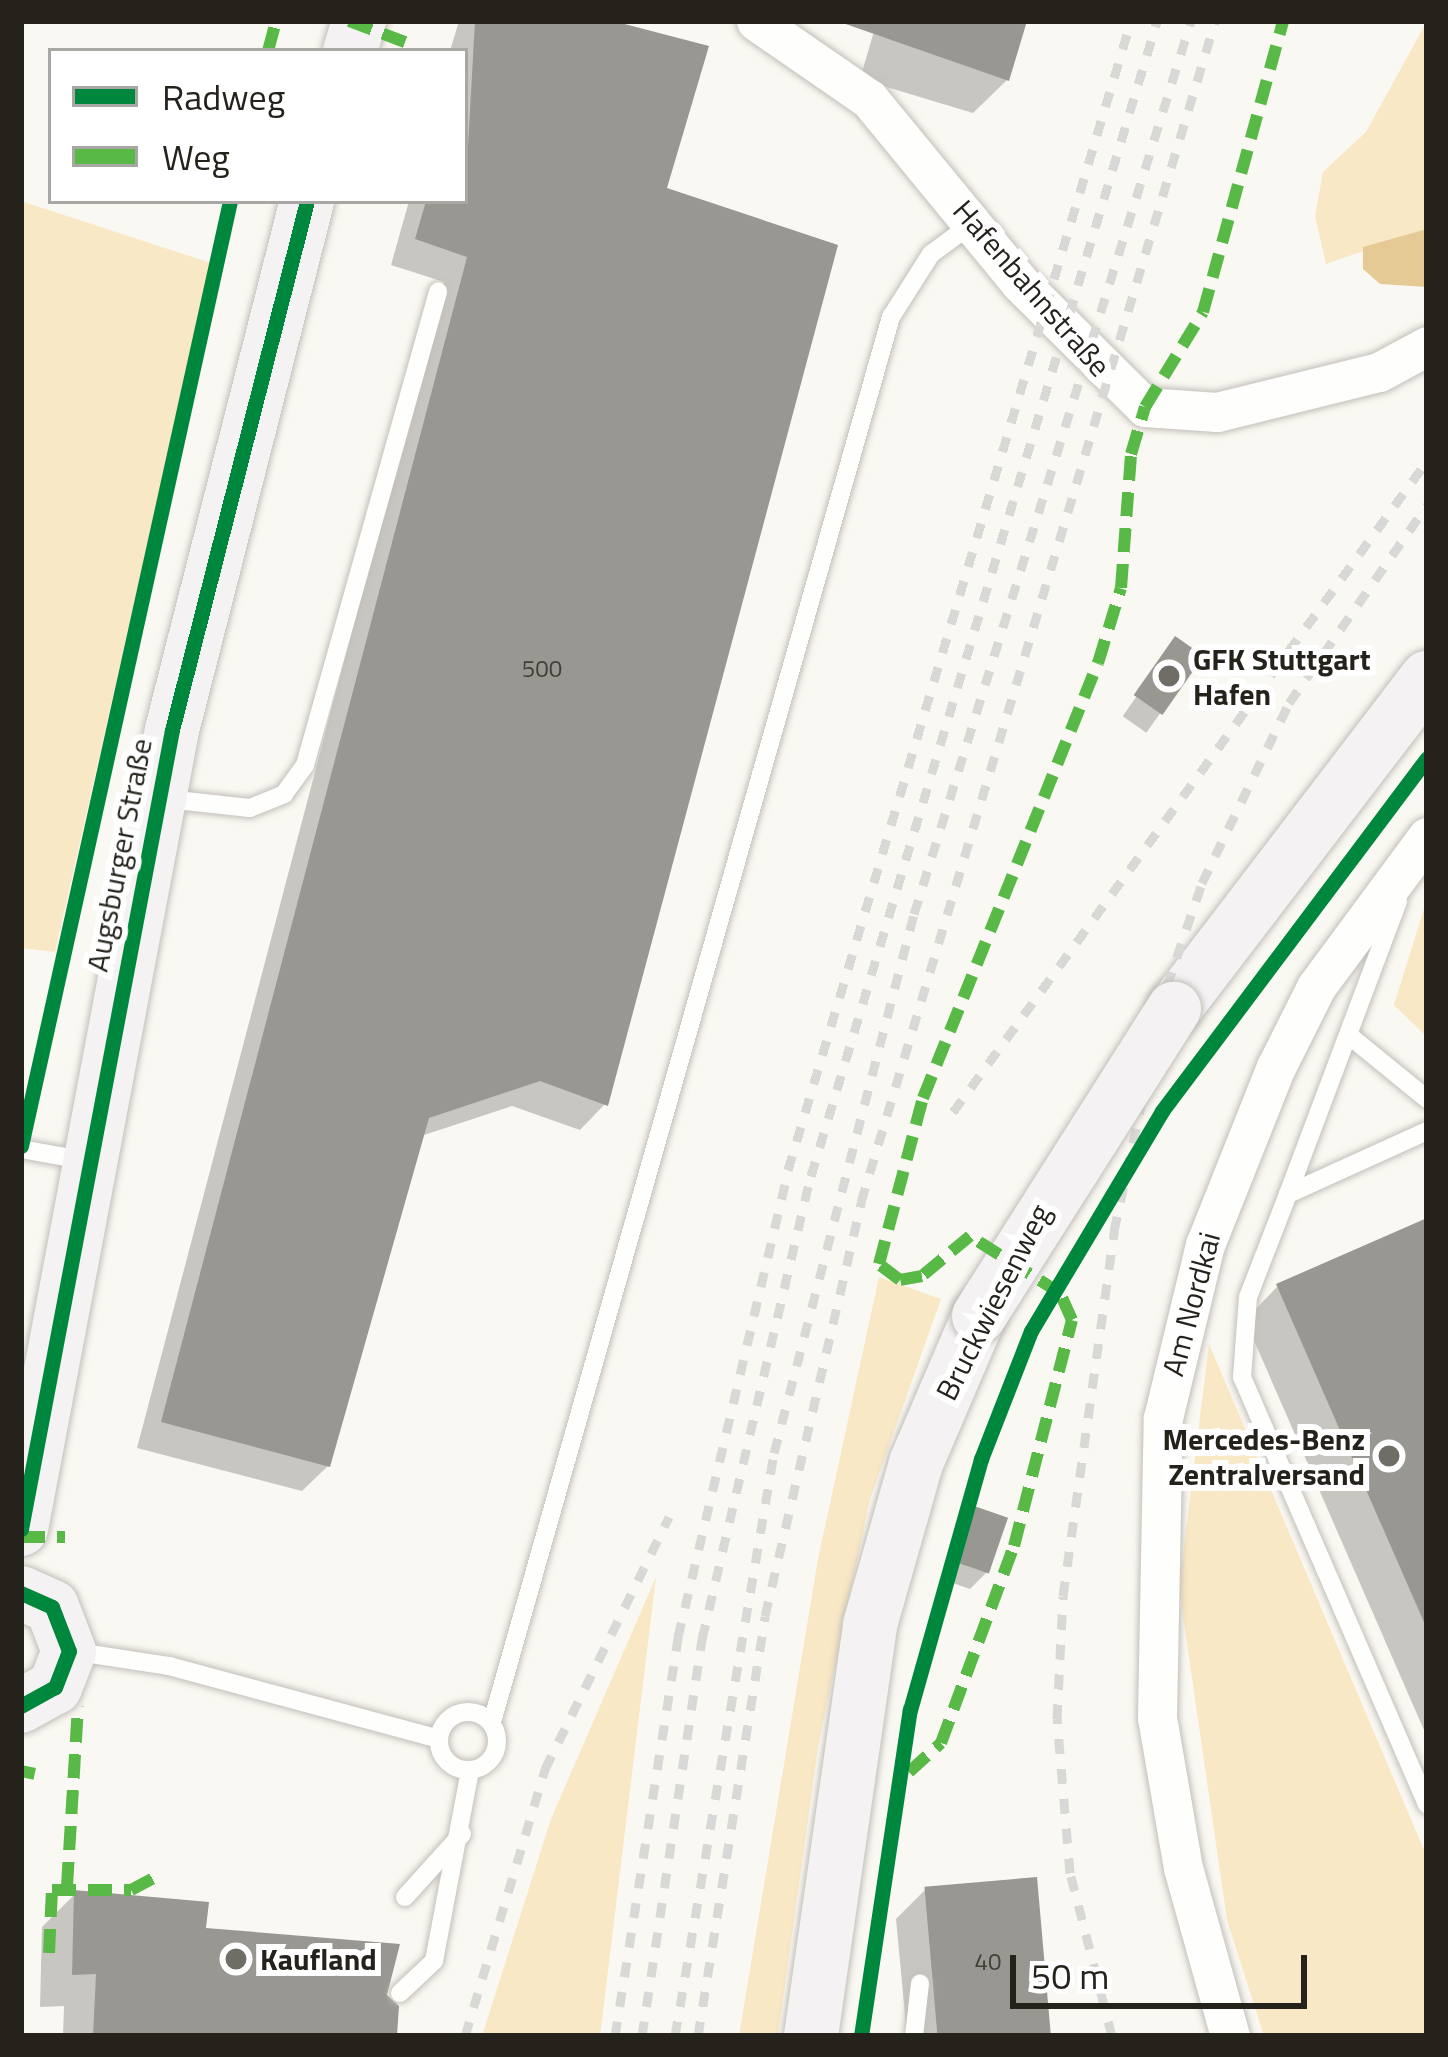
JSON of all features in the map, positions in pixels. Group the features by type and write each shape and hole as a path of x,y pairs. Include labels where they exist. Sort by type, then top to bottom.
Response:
{"street":[{"name":"Hafenbahnstraße","path":"756,21 869,99 1095,367 1145,407 1217,412 1379,372 1427,346"},
{"name":"Augsburger Straße","path":"21,1529 159,797 307,204"},
{"name":"Bruckwiesenweg","path":"811,2036 870,1625 916,1463 979,1316 1083,1138 1427,678"},
{"name":"Am Nordkai","path":"1229,2036 1157,1717 1163,1418 1205,1245 1276,1067 1316,987 1426,838"},
{"path":"21,1593 52,1607 69,1651 55,1687 21,1706"}],"lane":[{"path":"470,1770 493,1757 492,1722 891,317 931,254 973,223"},
{"path":"159,797 250,808 284,794 305,765 438,291"},
{"path":"1426,838 1254,1276 1242,1376 1427,1805"},
{"path":"1351,1036 1427,1099"},
{"path":"1288,1194 1427,1131"},
{"path":"21,1149 87,1161"},
{"path":"69,1651 169,1666 439,1739"},
{"path":"439,1739 464,1711 492,1722"},
{"path":"439,1739 444,1758 470,1770"},
{"path":"400,1993 434,1961 468,1825 470,1770"},
{"path":"405,1897 468,1825"},
{"path":"914,2036 920,1983"}],"shaded area":[{"path":"1427,21 1427,229 1326,264 1315,216 1323,172 1366,132"},
{"path":"21,201 211,263 55,952 21,948"},
{"path":"1427,229 1427,287 1380,284 1363,269 1363,247"},
{"path":"1427,899 1427,1037 1394,1005"},
{"path":"879,1277 941,1299 870,1499 818,1747 778,2036 739,2036 818,1559"},
{"path":"1209,1344 1427,1857 1427,2036 1264,2036 1227,1920 1179,1588"},
{"path":"656,1577 600,2036 482,2036 551,1819"}],"building":[{"path":"475,21 613,21 709,46 667,188 838,245 608,1106 540,1081 429,1118 330,1467 161,1422 467,257 415,239 425,204 468,204"},
{"path":"837,21 1027,21 1009,81"},
{"name":"GFK Stuttgart Hafen","path":"1175,636 1204,656 1162,715 1134,695"},
{"name":"Mercedes-Benz Zentralversand","path":"1427,1218 1427,1629 1276,1284"},
{"path":"974,1506 1008,1518 989,1574 955,1562"},
{"path":"1037,1877 1051,2036 937,2036 924,1887"},
{"name":"Kaufland","path":"74,1890 209,1902 206,1928 400,1944 387,1995 399,2006 397,2036 93,2036 96,1974 72,1975"}],"railway":[{"path":"615,2036 678,1637 788,1170 1131,21"},
{"path":"642,2036 702,1639 811,1176 1157,21"},
{"path":"675,2036 774,1453 914,914 1191,21"},
{"path":"698,2036 765,1616 861,1202 1215,21"},
{"path":"953,1112 1427,461"},
{"path":"1112,2036 1070,1873 1057,1719 1063,1596 1114,1231 1167,986 1202,883 1289,703 1427,505"},
{"path":"465,2036 545,1769 669,1517"}],"marked path":[{"path":"269,48 276,21"},
{"path":"349,21 405,42"},
{"path":"909,1772 941,1743 1014,1546 1072,1320 1060,1293 970,1236 922,1276 900,1280 879,1264 923,1098 1098,663 1121,588 1131,454 1145,407 1203,312 1283,21"},
{"path":"21,1537 65,1537"},
{"path":"67,1886 78,1706"},
{"path":"21,1771 35,1774"},
{"path":"49,1953 52,1890 131,1890 159,1875"}],"cycle path":[{"path":"21,1146 229,204"},
{"path":"21,1529 172,730 306,204"},
{"path":"861,2036 910,1710 981,1459 1031,1331 1162,1111 1427,758"},
{"path":"21,1593 52,1607 69,1651 55,1687 21,1706"}],"place":[{"name":"GFK Stuttgart Hafen","path":"1169,676"},
{"name":"Mercedes-Benz Zentralversand","path":"1389,1456"},
{"name":"Kaufland","path":"236,1959"}]}
